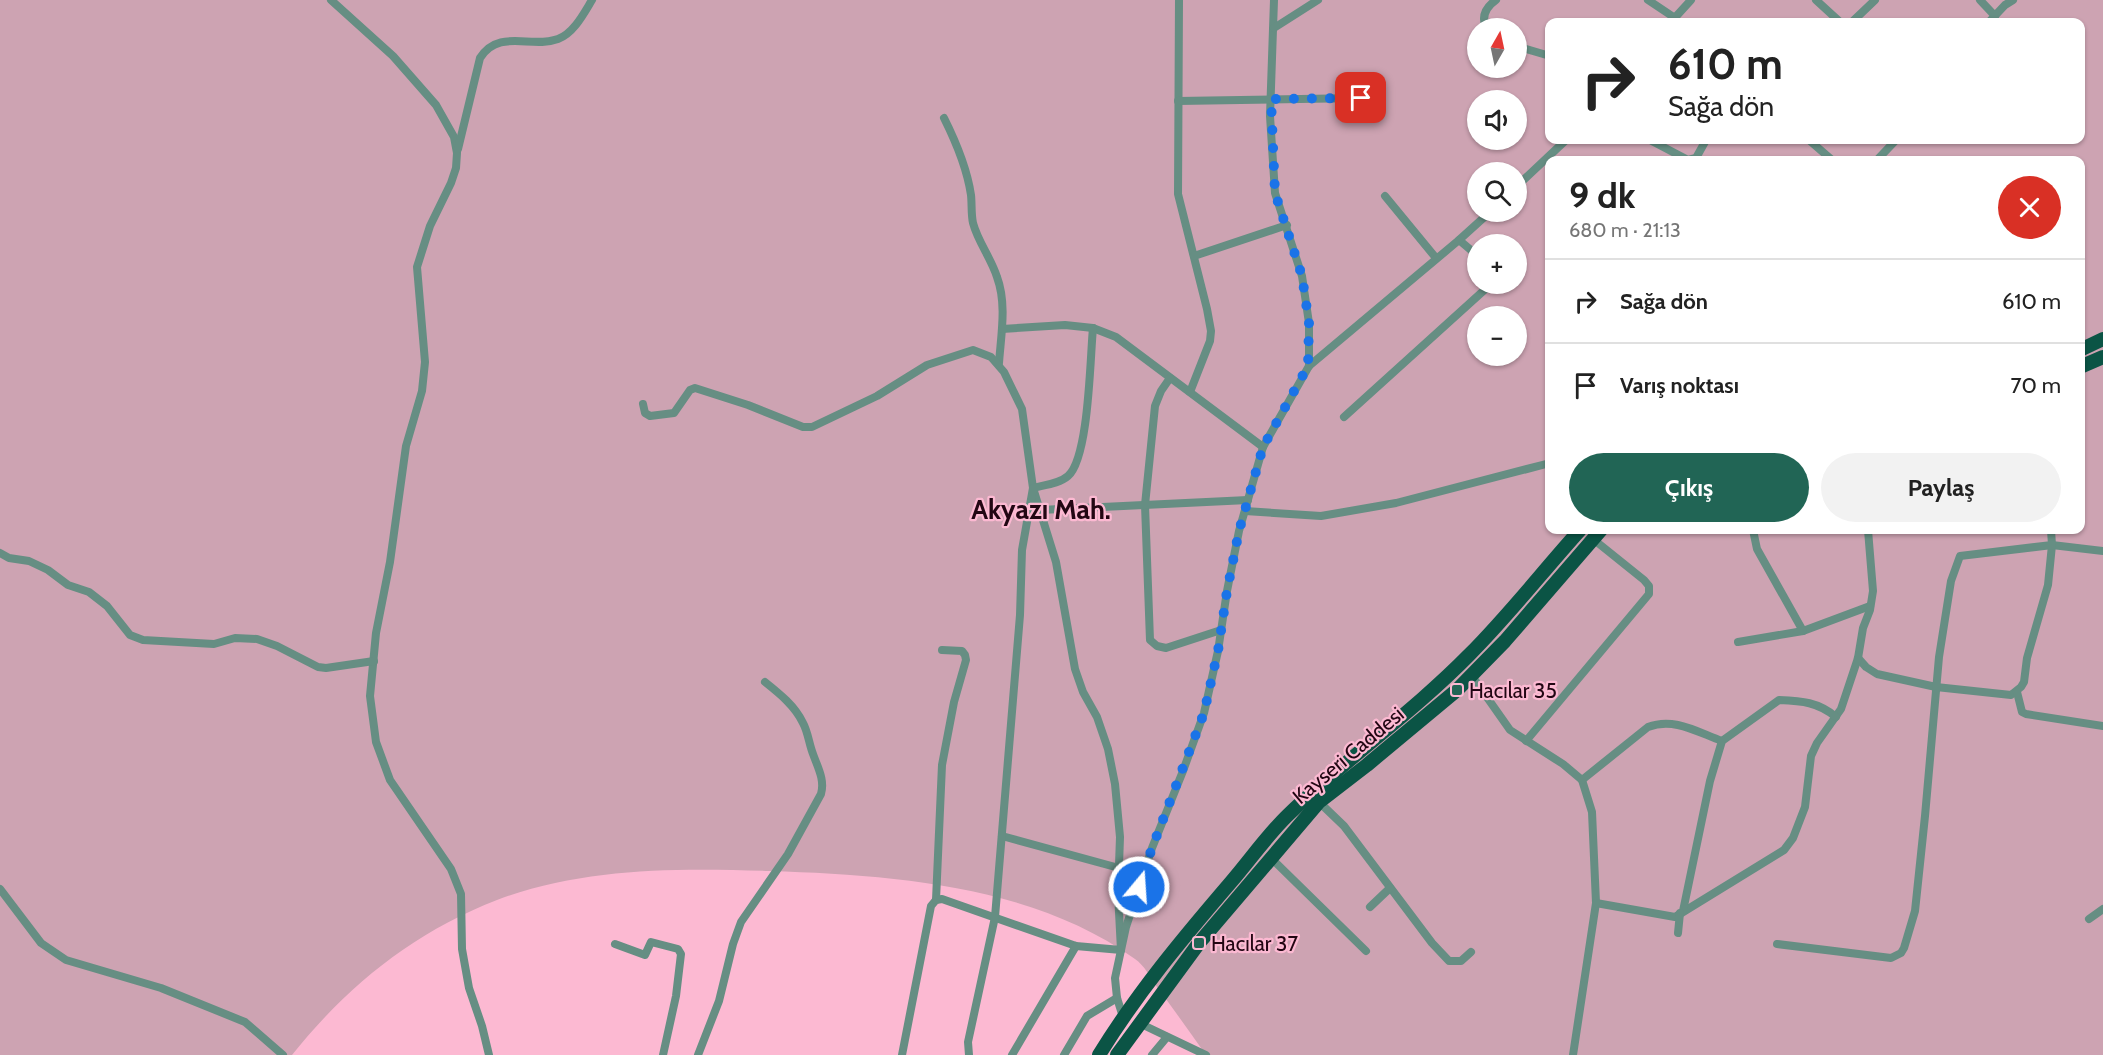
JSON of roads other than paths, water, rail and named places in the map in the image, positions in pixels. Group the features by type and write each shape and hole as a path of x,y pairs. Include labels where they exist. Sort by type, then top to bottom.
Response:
{"main road":[{"path":"2085,348 2103,339"},
{"path":"2085,365 2103,357"},
{"name":"Kayseri Caddesi","path":"1099,1055 1123,1017 1182,940 1288,815 1353,756 1433,690 1470,655 1507,616 1577,534"},
{"name":"Kayseri Caddesi","path":"1117,1055 1198,944 1319,802 1376,758 1472,676 1597,534"}],"street":[{"path":"331,0 393,56 436,105 454,137 457,153"},
{"path":"489,1055 469,988 462,948 461,894 442,854 390,780 376,742 370,696 376,633 390,562 406,446 422,391 425,362 417,267 430,226 454,176 457,153 480,58 484,51 504,41 559,39 574,26 592,0"},
{"path":"1179,0 1178,194 1211,331 1210,341 1190,392"},
{"path":"1274,0 1271,99 1275,193 1302,276 1309,323 1308,366"},
{"path":"1274,28 1318,0"},
{"path":"1484,18 1489,4 1496,0"},
{"path":"1647,0 1670,18"},
{"path":"1675,18 1691,0"},
{"path":"1816,0 1836,18"},
{"path":"1856,18 1875,0"},
{"path":"1980,0 1991,18"},
{"path":"1993,18 2013,0"},
{"path":"1527,49 1545,55"},
{"path":"1178,101 1361,98"},
{"path":"944,118 956,142 964,168 978,238 998,278 1003,303 999,363"},
{"path":"1549,156 1562,144"},
{"path":"1658,144 1680,156"},
{"path":"1814,144 1827,156"},
{"path":"1880,156 1892,144"},
{"path":"1527,176 1545,159"},
{"path":"1385,196 1436,258"},
{"path":"1123,1017 1117,998 1115,978 1126,927 1152,848 1204,713 1229,581 1263,447 1308,366 1479,222"},
{"path":"1194,256 1287,225"},
{"path":"1459,240 1467,247"},
{"path":"1344,417 1480,294"},
{"path":"1002,329 1065,326 1093,328 1116,337 1263,447"},
{"path":"1033,488 1061,481 1068,476 1077,462 1084,435 1093,328"},
{"path":"643,404 645,413 650,416 674,412 690,390 695,388 748,405 803,427 812,427 877,396 927,364 973,350 982,352 999,363 1022,409 1033,488 1056,562 1074,669 1083,692 1097,717 1108,748 1115,784 1120,837 1118,893 1121,950"},
{"path":"1170,378 1155,406 1145,505 1150,640 1157,646 1166,648 1221,630"},
{"path":"1245,511 1321,516 1396,503 1545,464"},
{"path":"969,1055 968,1042 995,917 1020,625 1022,550 1033,488"},
{"path":"1040,510 1248,500"},
{"path":"1526,741 1649,594 1649,586 1644,580 1597,534"},
{"path":"1755,534 1757,549 1803,631"},
{"path":"1596,903 1675,917 1784,850 1789,844 1800,824 1805,807 1811,756 1817,743 1841,709 1858,658 1873,591 1868,534"},
{"path":"1858,658 1877,674 1936,687 2005,695 2017,692 2024,682 2027,658 2048,585 2052,534"},
{"path":"1777,944 1891,958 1901,953 1904,948 1915,911 1939,657 1951,581 1960,556 2052,544 2103,550"},
{"path":"0,553 9,558 29,561 48,570 68,585 89,592 107,606 130,635 143,640 214,644 235,638 256,639 277,646 318,667 326,668 374,661"},
{"path":"1738,642 1803,631 1870,606"},
{"path":"902,1055 931,906 936,900 942,765 954,702 966,660 962,651 942,650"},
{"path":"1472,676 1509,730 1563,764 1582,780 1592,812 1596,903 1573,1055"},
{"path":"698,1055 719,1001 733,944 741,922 788,854 823,787 804,724 789,702 765,682"},
{"path":"2017,692 2022,712 2026,714 2103,726"},
{"path":"1678,933 1710,780 1722,741 1779,700 1813,703 1836,717"},
{"path":"1582,780 1648,727 1657,723 1677,724 1722,741"},
{"path":"1319,802 1344,826 1432,944 1449,961 1461,962 1471,952"},
{"path":"1002,836 1119,868"},
{"path":"1271,858 1366,951"},
{"path":"1370,907 1390,888"},
{"path":"0,889 41,943 66,960 161,988 244,1022 283,1055"},
{"path":"936,900 942,899 1076,946 1121,950"},
{"path":"2089,919 2094,913 2103,909"},
{"path":"615,944 645,955 651,942 678,949 681,954 676,996 663,1055"},
{"path":"1012,1055 1076,946"},
{"path":"1064,1055 1087,1016 1117,998"},
{"path":"1139,1023 1206,1055"},
{"path":"1152,1055 1167,1037"}],"place":[{"name":"Hacılar 35","path":"1457,690"},
{"name":"Hacılar 37","path":"1199,943"}],"district":[{"name":"Akyazı Mah.","path":"1041,509"}]}
